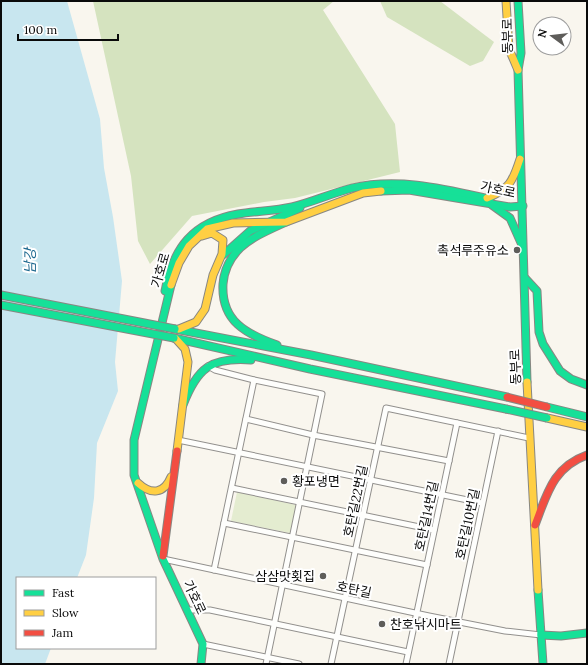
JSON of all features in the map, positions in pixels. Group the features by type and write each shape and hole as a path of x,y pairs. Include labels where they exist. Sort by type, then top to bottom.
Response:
{"main road":[{"name":"동부로","path":"506,1 509,49 518,70"},
{"name":"동부로","path":"518,1 521,52 518,70 522,152 529,438 543,664"},
{"path":"522,152 514,180 507,189 488,201 510,218 524,249"},
{"name":"가호로","path":"164,310 166,282 174,258 184,242 194,231 206,223 222,218 291,208 362,186 398,183 417,184 510,207 523,206"},
{"name":"가호로","path":"202,664 203,644 163,559 136,481 132,457 134,440 164,310 179,263 189,246 199,235 208,229 233,223 270,223 288,221 363,193 409,190 488,201"},
{"path":"222,255 238,239 324,197"},
{"path":"288,221 251,240 240,248 230,259 224,275 221,292 224,306 229,316 251,335 265,341 311,355"},
{"path":"175,329 194,324 206,310 214,274 224,247 223,240 212,233 206,234 189,246"},
{"path":"525,278 537,291 540,336 555,365 567,377 587,385"},
{"path":"1,295 311,355 507,397 587,417"},
{"path":"1,306 174,338 310,369 587,427"},
{"path":"163,559 188,362 187,352 182,344 174,338"},
{"path":"183,405 189,386 195,376 208,366 219,361 234,358 310,369"},
{"path":"136,481 143,490 150,493 159,493 165,489 169,483 176,455"},
{"path":"535,525 547,491 554,477 570,462 587,455"},
{"path":"541,635 560,636 587,633"}],"street":[{"path":"208,366 215,370 254,380 322,394 266,664"},
{"path":"214,570 254,380"},
{"name":"호탄길22번길","path":"331,664 386,408 457,423"},
{"path":"246,419 313,435 449,461"},
{"path":"457,423 529,438"},
{"name":"호탄길14번길","path":"406,664 457,423"},
{"name":"호탄길10번길","path":"449,664 498,431"},
{"path":"178,440 482,503"},
{"path":"232,488 434,530"},
{"path":"224,523 427,565"},
{"name":"호탄길","path":"163,559 416,614 505,631 541,635"},
{"path":"188,610 210,610 408,652"},
{"path":"203,644 299,664"}],"green space":[{"path":"93,1 334,1 323,10 395,124 400,172 295,198 264,202 192,216 150,264 138,241 131,176"},
{"path":"380,1 440,1 494,42 483,61 470,66 387,17"},
{"path":"237,492 296,505 290,533 231,521"}],"water":[{"name":"남강","path":"1,1 67,1 100,119 104,168 122,281 115,362 118,391 97,443 94,498 86,555 77,577 16,577 16,649 51,649 45,664 1,664"}],"traffic: fast":[{"path":"518,1 521,53 518,70 527,382"},
{"path":"165,291 173,262 188,239 209,223 222,218 238,214 292,207 337,192 369,185 404,184 439,188 490,199"},
{"path":"381,191 409,190 510,207 523,206"},
{"path":"492,205 510,218 522,245"},
{"path":"223,255 250,231 300,208"},
{"path":"277,345 246,331 231,317 226,308 223,297 223,284 228,264 240,248 256,236 288,221"},
{"path":"525,278 537,291 539,332 543,344 560,371 571,379 587,385"},
{"path":"171,285 134,440 134,475 163,559 203,644 201,664"},
{"path":"1,295 175,329"},
{"path":"1,305 174,338"},
{"path":"175,329 311,355 507,397"},
{"path":"174,338 310,369 506,409"},
{"path":"183,405 194,382 207,368 216,363 225,361 251,360"},
{"path":"547,407 587,417"},
{"path":"506,409 547,418"},
{"path":"538,590 543,664"},
{"path":"541,635 561,636 587,633"}],"traffic: slow":[{"path":"506,1 509,49 518,70"},
{"path":"487,198 500,192 509,184 520,159"},
{"path":"171,285 179,263 189,246 207,229 233,223 286,222 363,193 381,191"},
{"path":"179,329 196,322 205,309 213,275 222,254 223,240 212,233 202,236"},
{"path":"176,339 185,349 188,362 177,451"},
{"path":"527,382 538,590"},
{"path":"547,418 587,427"},
{"path":"138,483 148,490 157,491 165,487 171,477"}],"traffic: jam":[{"path":"507,397 547,407"},
{"path":"163,556 177,451"},
{"path":"535,525 548,492 559,474 575,460 587,455"}],"place":[{"name":"촉석루주유소","path":"517,250"},
{"name":"황포냉면","path":"284,481"},
{"name":"삼삼맛횟집","path":"323,576"},
{"name":"찬호낚시마트","path":"382,624"}]}
